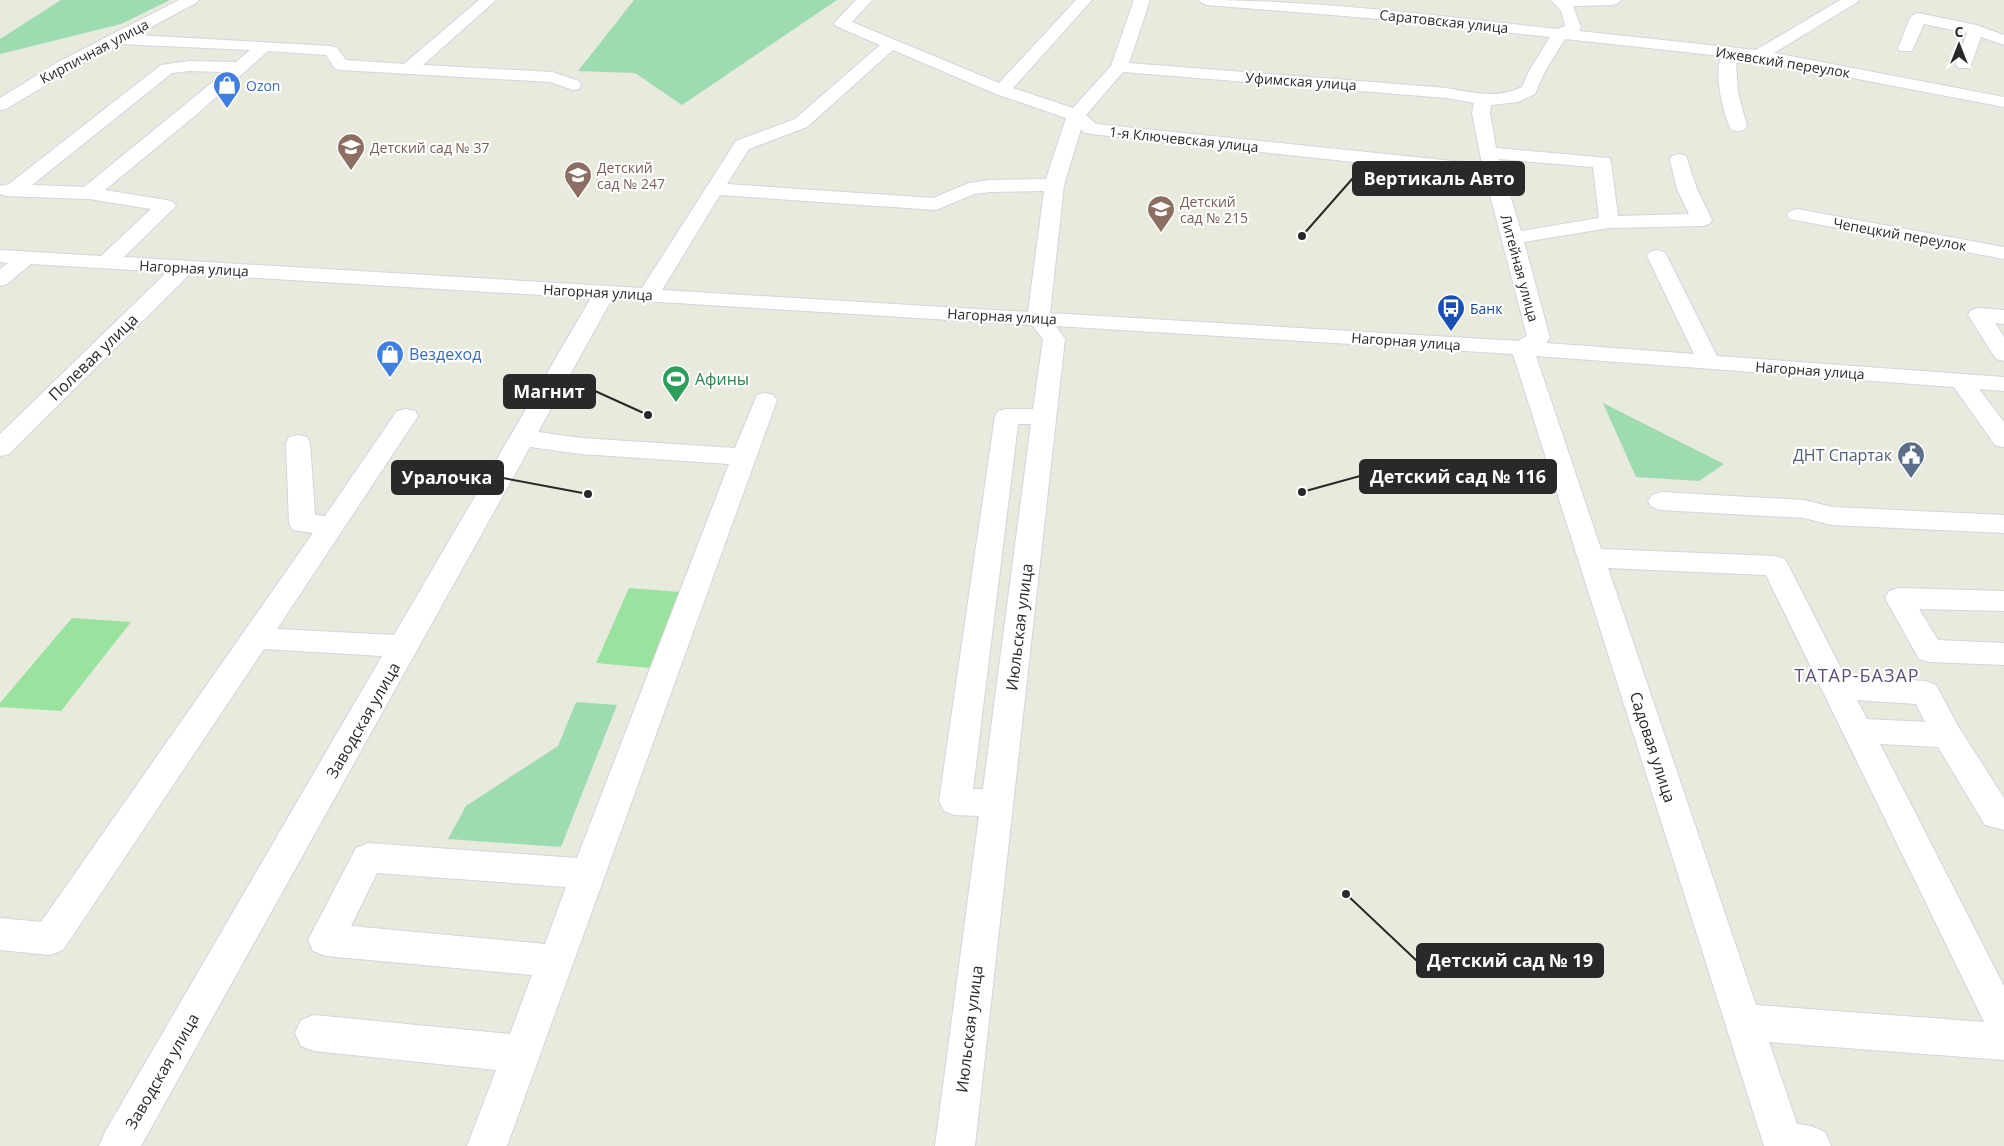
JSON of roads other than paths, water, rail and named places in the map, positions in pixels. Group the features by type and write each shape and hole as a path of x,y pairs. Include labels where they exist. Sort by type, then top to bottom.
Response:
{"street":[{"name":"Кирпичная улица","path":"0,106 66,65 191,0"},
{"path":"408,69 488,0"},
{"name":"1-я Ключевская улица","path":"864,0 842,23 1002,90 1076,115 1092,129 1491,162 1602,162 1608,222"},
{"path":"1002,90 1084,0"},
{"path":"1038,318 1054,185 1076,115 1119,67 1142,0"},
{"name":"Саратовская улица","path":"1207,0 1365,6 1561,33"},
{"path":"1559,1 1613,0"},
{"path":"1738,126 1731,103 1726,69 1728,59 1759,55 1851,0"},
{"path":"1483,100 1512,98 1529,90 1537,71 1561,33 1572,28 1568,10 1559,1"},
{"path":"1906,48 1918,18 1976,30 2004,40"},
{"path":"1964,64 1976,30"},
{"name":"Ижевский переулок","path":"1561,33 1759,55 2004,102"},
{"path":"116,39 331,51 341,64 552,77 574,85"},
{"path":"648,295 742,145 800,123 892,43"},
{"path":"89,193 264,46"},
{"path":"7,190 167,69 189,66 240,67"},
{"name":"Уфимская улица","path":"1119,67 1447,92 1483,100"},
{"name":"Литейная улица","path":"1483,100 1481,113 1491,162 1539,338 1522,348"},
{"path":"1513,238 1608,222 1702,220 1687,189 1679,160"},
{"path":"713,189 936,204 969,189 990,186 1054,185"},
{"path":"7,190 89,193 166,206 107,262"},
{"name":"Чепецкий переулок","path":"1797,216 2004,253"},
{"name":"Нагорная улица","path":"0,256 1522,348 2004,384"},
{"path":"1657,256 1709,362"},
{"path":"0,280 27,257"},
{"name":"Полевая улица","path":"0,448 185,267"},
{"name":"Заводская улица","path":"119,1146 605,293"},
{"path":"2004,317 1979,315 2004,354"},
{"name":"Июльская улица","path":"955,1146 1054,339 1038,318"},
{"name":"Садовая улица","path":"1522,348 1744,1022 1793,1145"},
{"path":"1961,381 2004,439"},
{"path":"487,1146 765,400"},
{"path":"0,934 50,939 406,416"},
{"path":"997,804 955,801 1007,416 1044,417"},
{"path":"523,438 581,446 744,457"},
{"path":"298,443 302,524 332,525"},
{"path":"1661,501 1804,509 1832,516 2004,524"},
{"path":"990,542 1028,547"},
{"path":"1591,558 1775,566 2004,1024"},
{"path":"2004,601 1899,598 1929,651 2004,654"},
{"path":"256,638 405,647"},
{"path":"972,671 1013,675"},
{"path":"1835,687 1925,693 1948,735 1991,784 1997,815 2004,816"},
{"path":"1857,731 1948,735"},
{"path":"555,961 326,940 368,858 588,874"},
{"path":"1744,1022 2004,1042"},
{"path":"314,1032 521,1054"}],"place":[{"name":"Ozon","path":"227,109"},
{"name":"Детский сад № 37","path":"351,171"},
{"name":"Детский сад № 247","path":"578,199"},
{"name":"Детский сад № 215","path":"1161,233"},
{"name":"Вертикаль Авто","path":"1302,236"},
{"name":"Банк","path":"1451,332"},
{"name":"Вездеход","path":"390,378"},
{"name":"Афины","path":"676,403"},
{"name":"Магнит","path":"648,415"},
{"name":"ДНТ Спартак","path":"1911,479"},
{"name":"Детский сад № 116","path":"1302,492"},
{"name":"Уралочка","path":"588,494"},
{"name":"Детский сад № 19","path":"1346,894"}],"district":[{"name":"ТАТАР-БАЗАР","path":"1857,675"}]}
